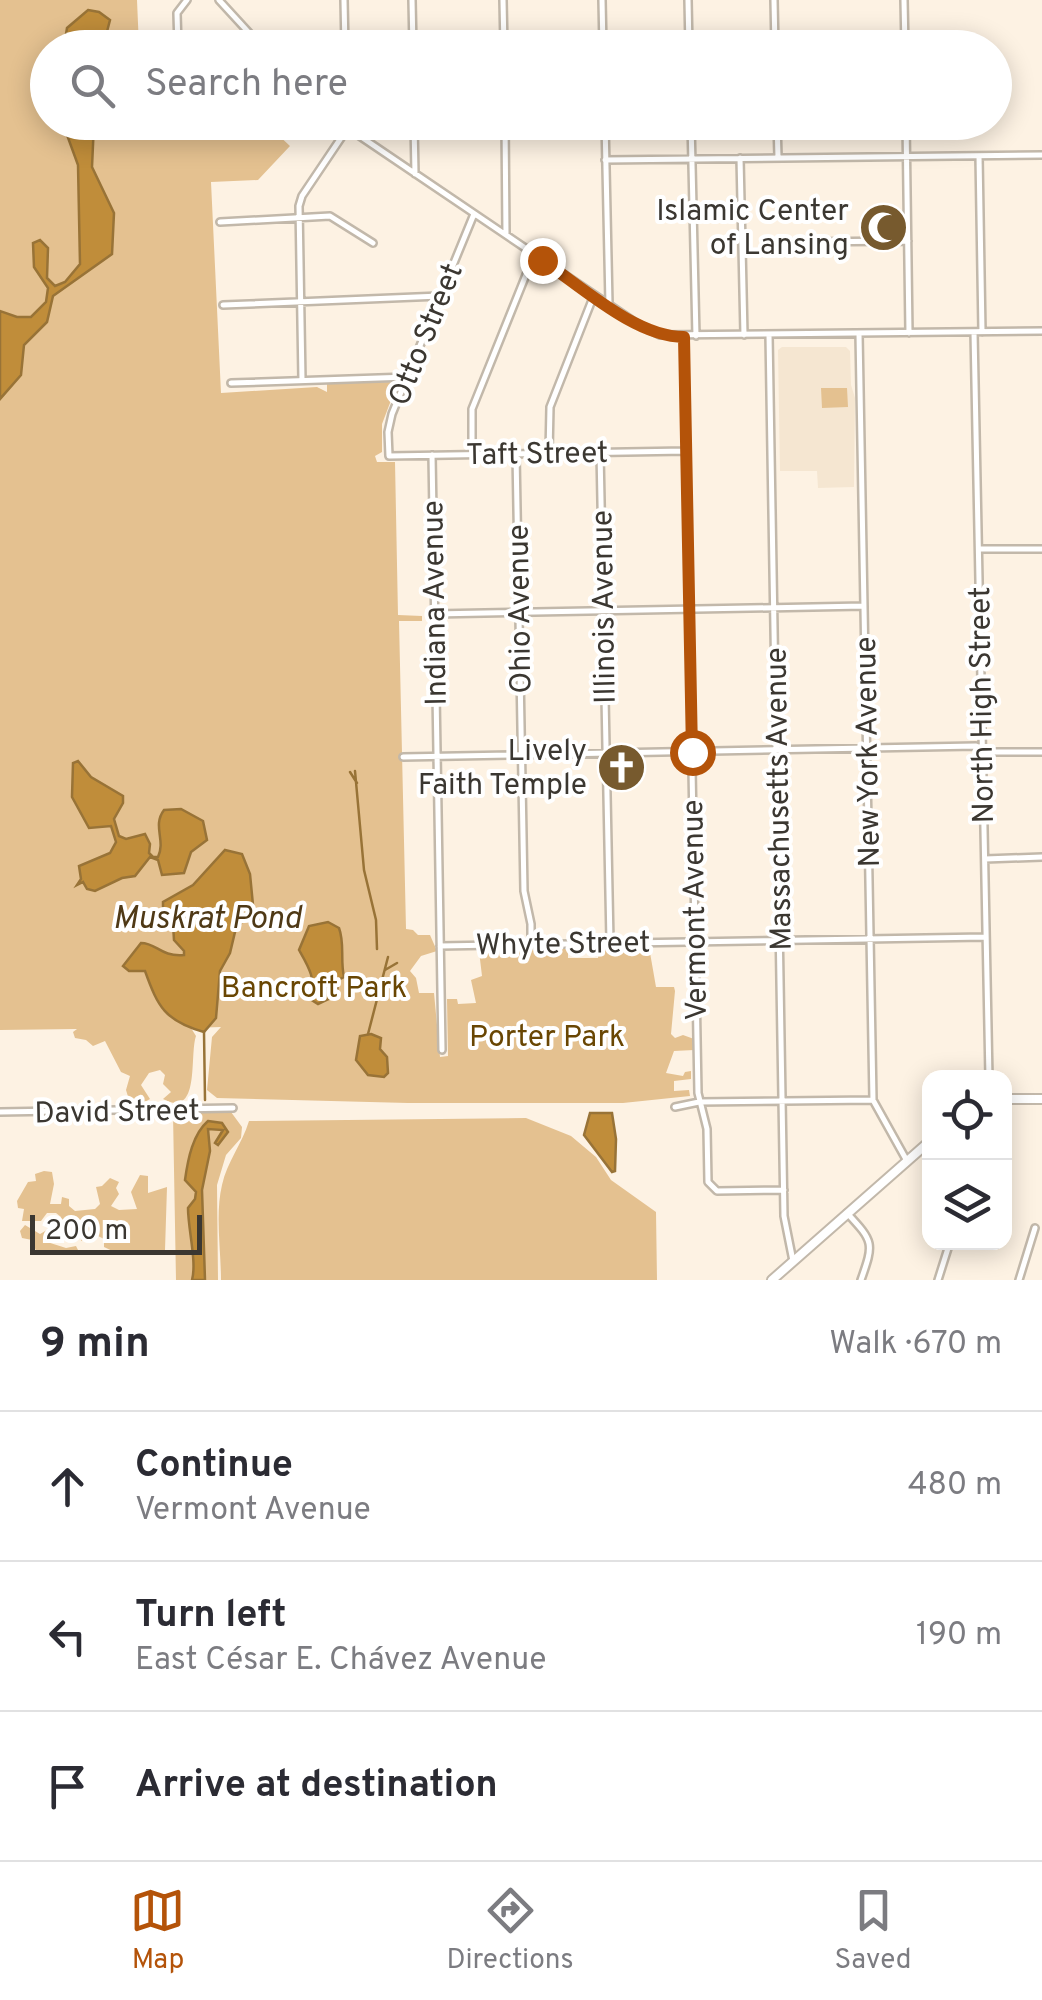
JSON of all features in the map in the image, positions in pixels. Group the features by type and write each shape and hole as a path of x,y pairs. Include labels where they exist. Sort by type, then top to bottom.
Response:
{"main road":[{"path":"1012,1099 1042,1098"},
{"path":"772,1280 922,1148"}],"street":[{"path":"178,30 178,13 187,0"},
{"path":"219,0 247,30"},
{"path":"344,0 345,30"},
{"path":"412,0 413,30"},
{"path":"503,0 504,30"},
{"path":"602,0 603,30"},
{"path":"688,0 689,30"},
{"path":"774,0 775,30"},
{"path":"904,0 905,30"},
{"path":"302,380 299,218 302,196 335,140"},
{"path":"367,140 646,330 667,336 1042,331"},
{"path":"414,140 415,174"},
{"path":"504,140 506,236"},
{"path":"604,140 609,305"},
{"path":"692,140 696,336"},
{"path":"778,140 778,158"},
{"path":"906,140 908,334"},
{"path":"605,160 1042,155"},
{"name":"North High Street","path":"980,156 978,549 989,1070"},
{"path":"740,158 744,336"},
{"name":"Otto Street","path":"389,456 390,423 474,214"},
{"path":"220,222 334,218 373,243"},
{"path":"793,242 908,241"},
{"path":"472,454 472,409 534,254"},
{"path":"549,453 550,407 594,295"},
{"path":"224,305 440,296"},
{"name":"New York Avenue","path":"858,334 873,1100 907,1160"},
{"name":"Massachusetts Avenue","path":"769,335 784,1223 794,1261"},
{"name":"Vermont Avenue","path":"684,337 699,1102 707,1129 708,1182 718,1190 784,1190"},
{"path":"232,383 408,377"},
{"name":"Taft Street","path":"389,456 686,450"},
{"name":"Illinois Avenue","path":"600,452 610,942"},
{"name":"Ohio Avenue","path":"516,454 524,891 532,944"},
{"name":"Indiana Avenue","path":"432,456 442,1050"},
{"path":"978,549 1042,548"},
{"path":"434,614 864,606"},
{"path":"403,757 976,746 989,752 1042,752"},
{"path":"984,858 1042,857"},
{"name":"Whyte Street","path":"440,946 985,937"},
{"path":"674,1107 699,1102 873,1100"},
{"name":"David Street","path":"0,1112 233,1108"},
{"path":"847,1213 871,1241 861,1280"},
{"path":"1018,1280 1035,1228"},
{"path":"938,1280 947,1250"}],"shaded area":[{"path":"846,347 850,351 855,398 854,487 818,488 817,471 780,471 778,350"}],"green space":[{"path":"0,0 137,0 138,30 30,30 30,140 284,140 290,146 258,180 211,182 221,393 317,387 327,392 327,383 398,382 382,424 382,452 375,456 377,462 395,462 398,615 422,616 422,621 399,621 406,929 430,935 437,951 421,956 410,971 419,993 434,993 440,1057 448,1056 447,999 457,999 458,1004 476,1003 471,980 482,976 479,951 568,947 568,958 598,958 599,949 649,947 656,987 674,987 671,1034 675,1038 683,1035 694,1039 694,1050 674,1051 666,1073 683,1076 691,1071 691,1079 674,1081 674,1091 689,1090 690,1096 623,1103 217,1098 207,1090 212,1037 221,1027 191,1028 196,1036 193,1070 183,1100 175,1103 163,1099 171,1092 163,1084 165,1075 160,1070 149,1073 141,1085 150,1099 130,1103 126,1090 130,1076 121,1072 105,1041 93,1046 75,1038 73,1032 77,1029 0,1030"},
{"path":"821,388 847,388 848,407 822,408"},
{"path":"231,1112 242,1127 241,1138 226,1155 217,1185 218,1280 176,1280 173,1114"},
{"path":"526,1118 571,1136 596,1157 611,1180 656,1212 657,1280 221,1280 220,1196 227,1169 249,1121"},
{"path":"52,1172 50,1204 61,1204 62,1197 69,1199 69,1206 75,1211 95,1209 100,1204 96,1187 110,1178 119,1182 119,1194 111,1206 119,1210 137,1209 131,1192 140,1175 148,1176 148,1193 167,1187 165,1250 121,1255 104,1247 104,1239 96,1235 81,1241 81,1223 59,1230 58,1236 44,1241 66,1248 76,1246 78,1250 74,1253 36,1251 32,1240 22,1238 20,1231 25,1225 40,1234 59,1223 61,1217 47,1213 41,1221 22,1221 24,1209 18,1208 17,1201 28,1182 36,1181 35,1174"}],"water":[{"path":"88,10 110,20 107,30 67,28"},
{"path":"69,140 93,140 92,167 114,213 112,254 53,296 47,322 24,345 21,375 0,399 0,311 31,317 46,302 48,288 34,267 33,243 40,240 48,248 47,278 55,286 65,282 80,264 78,165"},
{"path":"78,761 91,777 123,796 114,819 119,836 126,839 145,834 153,857 158,857 160,851 159,822 164,810 181,809 203,821 207,840 191,852 184,873 162,875 158,860 150,857 135,876 95,891 87,889 83,882 77,885 81,879 79,866 110,853 116,842 111,826 89,828 72,797 73,763"},
{"name":"Muskrat Pond","path":"225,850 242,854 250,874 253,905 235,932 220,971 216,1018 204,1032 180,1023 165,1011 145,971 129,971 123,966 141,943 169,954 184,955 174,940 173,924 163,919 163,902 193,885"},
{"path":"328,922 339,928 341,934 344,977 338,980 337,995 318,1004 310,999 312,979 299,950 309,926"},
{"path":"371,1034 381,1038 380,1049 387,1057 388,1073 384,1077 368,1075 356,1060 360,1036"},
{"path":"590,1113 612,1113 615,1171 584,1135"},
{"path":"208,1121 222,1123 228,1132 218,1145 215,1143 223,1130 208,1129 210,1151 202,1190 205,1280 192,1280 188,1208 196,1192 185,1180 195,1140"}],"waterway":[{"path":"355,771 364,870 376,920 377,949"},
{"path":"350,772 357,783"},
{"path":"368,1034 388,957"},
{"path":"385,970 397,963"},
{"path":"204,1032 205,1100"}],"place":[{"name":"Islamic Center of Lansing","path":"884,227"},
{"name":"Lively Faith Temple","path":"622,767"}],"route":[{"path":"542,260 646,330 684,337 692,752"}],"park label":[{"name":"Bancroft Park","path":"314,987"},
{"name":"Porter Park","path":"547,1036"}]}
